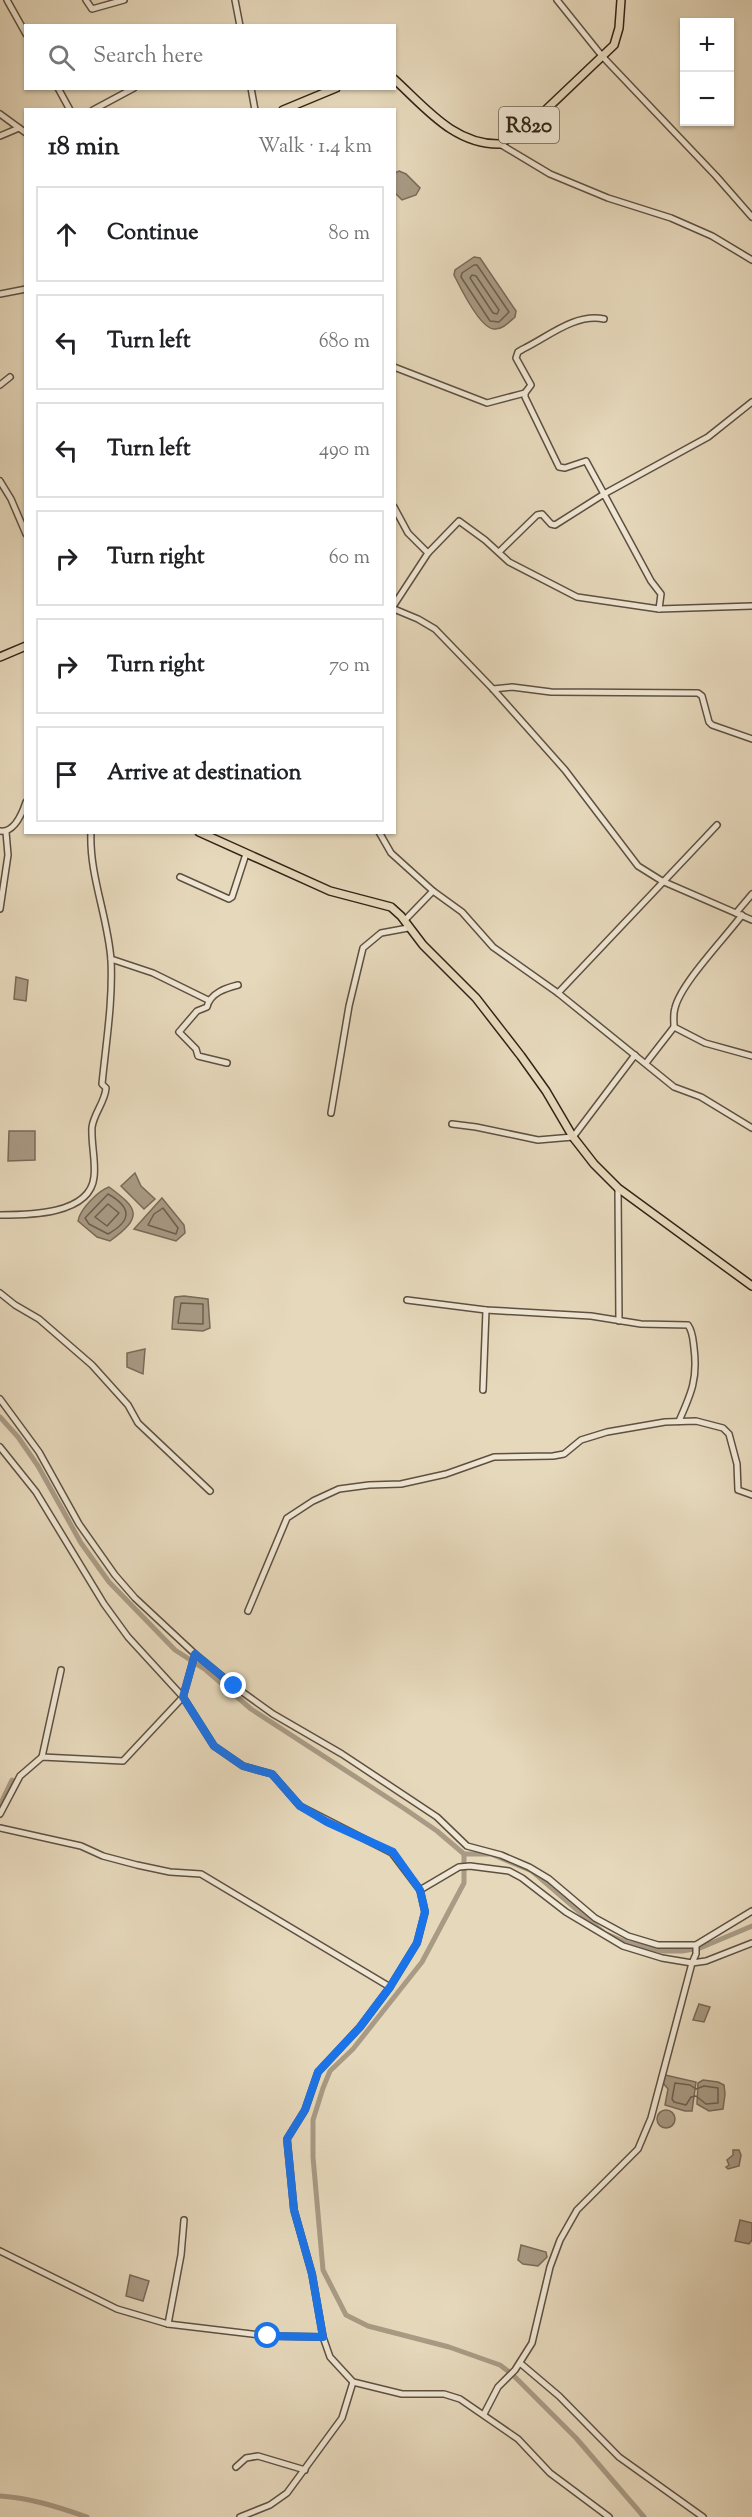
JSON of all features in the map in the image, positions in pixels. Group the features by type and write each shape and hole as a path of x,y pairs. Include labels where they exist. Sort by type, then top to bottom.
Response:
{"main road":[{"name":"R820","path":"396,81 423,108 450,129 470,139 501,144 534,121 602,56 618,37 621,0"},
{"path":"288,108 331,90"},
{"path":"0,657 24,647"},
{"path":"203,834 330,891 391,906 476,998 546,1091 573,1137 594,1164 618,1188 752,1286"}],"street":[{"path":"7,0 24,30"},
{"path":"86,0 92,9 124,0"},
{"path":"235,0 240,24"},
{"path":"557,0 602,56 717,176 752,217"},
{"path":"59,90 69,108"},
{"path":"97,108 130,90"},
{"path":"251,90 255,108"},
{"path":"0,114 24,132"},
{"path":"0,136 19,128"},
{"path":"501,144 550,174 608,198 671,218 712,236 752,260"},
{"path":"0,294 24,289"},
{"path":"396,368 487,403 525,393 531,386 516,358 518,352 578,320 604,319"},
{"path":"0,384 10,377"},
{"path":"525,393 559,466 565,468 586,461 651,581 661,594 659,609"},
{"path":"499,552 537,515 542,514 551,524 555,525 604,494 708,437 752,402"},
{"path":"0,481 11,499 24,529"},
{"path":"396,511 408,533 428,553"},
{"path":"396,604 428,553 459,521 517,567 577,597 659,609 752,606"},
{"path":"396,608 435,630 493,689 565,770 639,866 662,881 752,920"},
{"path":"493,689 512,687 551,692 698,693 702,696 709,722 752,739"},
{"path":"0,909 8,855 3,832 12,829 24,806"},
{"path":"558,993 717,825"},
{"path":"0,1215 42,1213 79,1203 90,1191 94,1179 93,1123 106,1088 102,1084 110,1001 111,959 90,850 91,834"},
{"path":"380,834 391,853 433,891 462,912 493,947 558,993 674,1087 701,1097 752,1128"},
{"path":"180,878 229,899 232,897 246,854"},
{"path":"331,1113 349,1006 363,948 381,933 406,924 433,891"},
{"path":"646,1063 674,1027 675,1007 680,996 752,894"},
{"path":"111,959 153,973 208,1000"},
{"path":"227,1063 198,1056 196,1049 179,1033 197,1011 207,1006 208,1000 238,985"},
{"path":"674,1027 705,1043 752,1056"},
{"path":"452,1124 538,1140 573,1137 635,1055"},
{"path":"618,1188 619,1321"},
{"path":"0,1293 39,1319 92,1365 128,1405 138,1423 210,1491"},
{"path":"407,1300 486,1310 591,1316 641,1324 688,1325 691,1329 696,1374 692,1392 679,1421"},
{"path":"483,1390 486,1310"},
{"path":"0,1399 39,1452 79,1524 115,1575 135,1598 220,1676 258,1704 342,1754 437,1817 466,1846 501,1855 549,1879 595,1917 628,1936 658,1945 696,1949"},
{"path":"248,1611 288,1518 313,1501 339,1489 401,1484 446,1474 494,1457 564,1454 581,1440 607,1432 679,1421 711,1424 723,1428 729,1434 737,1464 738,1490 752,1495"},
{"path":"0,1447 36,1492 104,1604 129,1637 183,1697 214,1746 243,1766 272,1774 300,1806 327,1822 393,1852 420,1890 425,1912 419,1937 390,1987 360,2027 318,2072 305,2110 287,2139 294,2210 312,2274 323,2337 330,2357 353,2382 402,2394 444,2394 460,2399 518,2439 550,2473 609,2517"},
{"path":"42,1757 123,1761 183,1697 195,1655"},
{"path":"0,1814 20,1776 42,1757 61,1670"},
{"path":"0,1828 81,1846 103,1856 137,1865 170,1872 201,1874 390,1987"},
{"path":"420,1890 459,1867 470,1866 509,1871 522,1878 566,1912 623,1946 662,1958 692,1963 706,1961 752,1943"},
{"path":"484,2414 498,2387 515,2370 532,2343 556,2252 577,2210 642,2143 651,2118 696,1949 752,1911"},
{"path":"168,2324 181,2255 184,2220"},
{"path":"0,2251 117,2309 168,2324 268,2336 323,2337"},
{"path":"520,2363 559,2396 619,2457 703,2517"},
{"path":"240,2517 270,2505 287,2493 342,2418 353,2382"},
{"path":"236,2467 246,2458 258,2456 305,2470"}],"water":[{"path":"399,171 406,174 420,188 416,195 402,200 396,194 396,172"},
{"path":"474,257 480,258 516,311 515,317 500,328 494,329 483,322 471,306 454,275 455,270"},
{"path":"16,977 28,980 26,1001 14,999"},
{"path":"9,1131 35,1131 35,1160 8,1161"},
{"path":"135,1173 141,1186 155,1199 144,1209 121,1186"},
{"path":"109,1187 126,1201 133,1213 128,1226 110,1241 97,1237 78,1221 90,1201"},
{"path":"162,1198 184,1225 185,1233 176,1241 134,1229"},
{"path":"175,1297 208,1299 210,1328 203,1331 172,1329"},
{"path":"145,1349 143,1374 127,1367 127,1353"},
{"path":"699,2004 710,2007 704,2022 693,2020"},
{"path":"665,2075 696,2082 692,2111 665,2105 668,2089 663,2083"},
{"path":"703,2080 724,2085 723,2109 709,2111 697,2104 698,2083"},
{"path":"666,2110 672,2113 675,2119 672,2125 666,2128 660,2125 657,2119 660,2113"},
{"path":"733,2150 739,2150 741,2155 739,2166 728,2169 727,2160 733,2155"},
{"path":"740,2220 752,2223 752,2240 749,2244 735,2241"},
{"path":"521,2245 546,2252 547,2257 538,2266 523,2264 518,2260"},
{"path":"130,2275 149,2281 143,2301 126,2296"}],"waterway":[{"path":"0,1417 18,1437 38,1466 81,1543 109,1582 175,1650 206,1670 251,1709 405,1809 437,1831 464,1854 491,1854 532,1871 604,1933 628,1943 662,1951 682,1951 700,1948 752,1926"},
{"path":"0,1805 12,1780"},
{"path":"464,1854 464,1883 422,1962 353,2049 330,2071 323,2088 313,2120 313,2157 323,2270 346,2315 368,2326 449,2347 500,2365 512,2374 576,2438 644,2517"},
{"path":"0,2496 55,2506 87,2517"}],"route":[{"path":"234,1686 195,1654 183,1697 214,1746 243,1766 272,1774 280,1780 300,1806 327,1822 393,1852 420,1890 425,1912 417,1943 390,1987 360,2027 337,2049 318,2072 305,2110 287,2139 294,2210 312,2274 323,2337 268,2336"}]}
